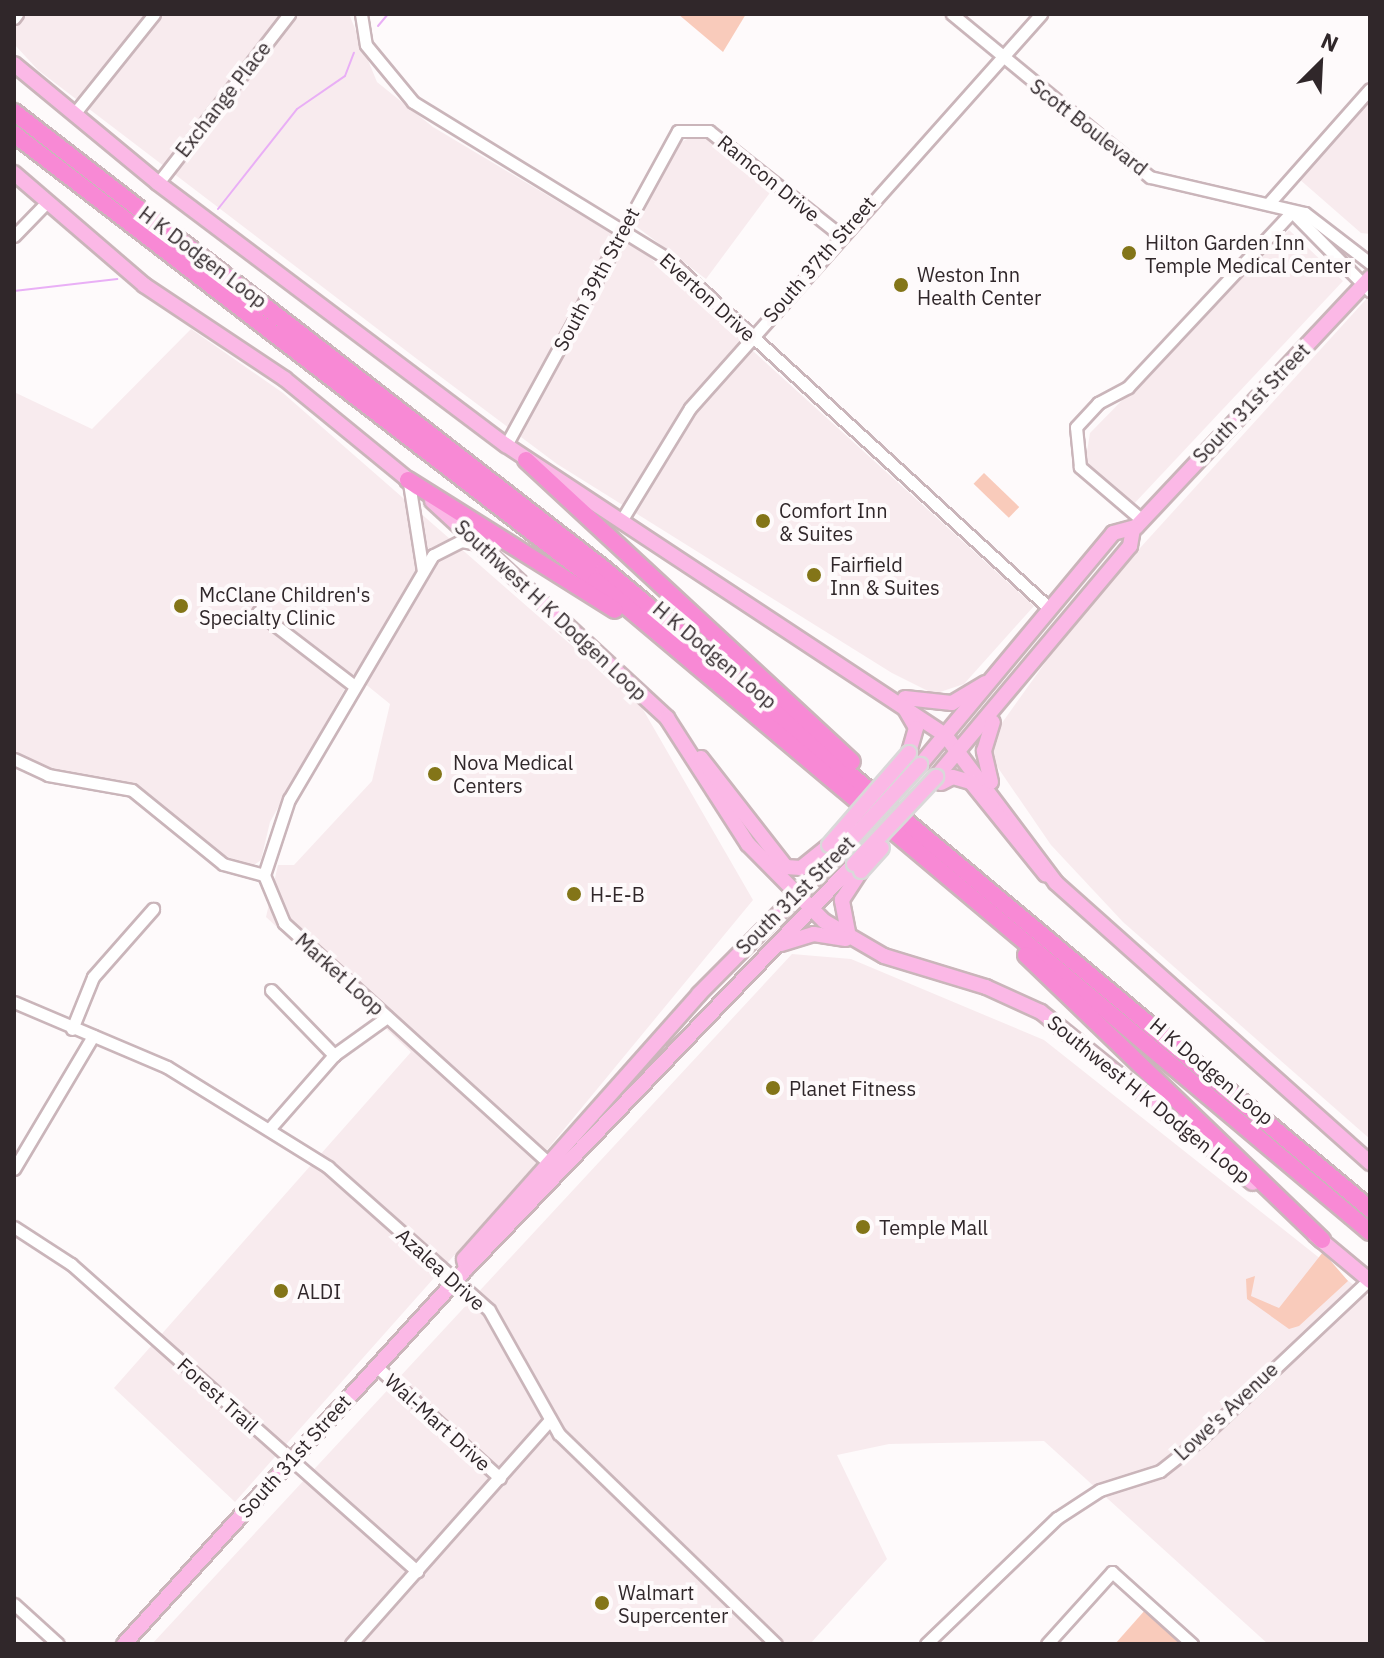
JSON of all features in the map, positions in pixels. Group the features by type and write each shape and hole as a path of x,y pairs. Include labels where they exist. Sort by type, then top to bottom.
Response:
{"highway":[{"name":"H K Dodgen Loop","path":"14,112 534,513 1370,1209"},
{"name":"H K Dodgen Loop","path":"14,134 596,581 1370,1232"},
{"path":"526,460 1018,914"},
{"path":"408,480 597,597 735,698"},
{"path":"837,786 1025,954 1322,1240"},
{"path":"1235,1094 1370,1195"}],"main road":[{"path":"14,64 158,183 526,460 895,697 945,735 961,752 1056,883"},
{"name":"Southwest H K Dodgen Loop","path":"14,173 144,285 285,379 408,480 618,667 688,748 748,844 813,910 852,939 1041,1012 1369,1280"},
{"name":"South 31st Street","path":"124,1644 460,1275 773,948 858,867 939,780 1130,546 1137,526 1368,285"},
{"name":"South 31st Street","path":"460,1275 464,1259 740,950 797,896 834,849 920,765 999,674 1049,608 1113,533 1137,526"},
{"path":"895,697 931,706 952,703 999,674"},
{"path":"1003,808 985,770 985,743 1025,674"},
{"path":"688,748 713,769 780,863 801,868 834,849 909,753 916,728 895,697"},
{"path":"939,780 953,777 971,782 1032,865 1370,1163"},
{"path":"773,948 814,934 852,939 842,900 858,867"}],"street":[{"path":"74,114 154,14"},
{"name":"Exchange Place","path":"158,183 289,14"},
{"name":"Everton Drive","path":"361,14 366,45 413,102 667,258 1049,608"},
{"name":"Scott Boulevard","path":"952,14 1150,177 1182,190 1269,203 1328,224 1370,263"},
{"name":"South 37th Street","path":"621,521 690,408 839,234 1041,14"},
{"path":"1269,203 1370,89"},
{"name":"South 39th Street","path":"506,445 672,138 696,126"},
{"name":"Ramcon Drive","path":"696,126 839,234"},
{"path":"14,236 47,202"},
{"path":"1137,526 1080,467 1076,427 1098,403 1128,387 1292,212"},
{"name":"Scott Boulevard","path":"1292,212 1368,285"},
{"path":"408,480 418,502 423,572"},
{"path":"14,759 48,775 132,790 223,864 264,875 277,825 352,684 423,572 446,545 482,545"},
{"path":"258,612 352,684"},
{"name":"Market Loop","path":"264,875 284,923 549,1163"},
{"path":"72,1029 82,993 153,909"},
{"path":"271,990 334,1055"},
{"name":"Azalea Drive","path":"14,1002 167,1067 271,1127 329,1168 460,1275 503,1327 550,1420 587,1466 776,1644"},
{"path":"271,1127 334,1055 387,1017"},
{"path":"14,1169 93,1036"},
{"name":"Forest Trail","path":"14,1227 71,1264 417,1571"},
{"name":"Lowe's Avenue","path":"926,1644 1057,1518 1100,1490 1160,1471 1198,1441 1369,1280"},
{"name":"Wal-Mart Drive","path":"376,1366 500,1478"},
{"path":"351,1644 550,1420"},
{"path":"1047,1644 1112,1572 1192,1644"},
{"path":"14,1604 58,1644"}],"shaded area":[{"path":"14,14 349,14 377,82 433,127 646,254 1034,606 964,684 934,694 892,673 557,464 417,359 38,70 14,44"},
{"path":"678,14 746,14 723,52"},
{"path":"1370,101 1370,234 1361,233 1298,178"},
{"path":"701,133 772,190 706,279 633,224 676,144"},
{"path":"1289,230 1343,281 1131,507 1085,464 1090,433"},
{"path":"1370,295 1370,1139 1123,922 1051,845 994,762 994,734 1080,614"},
{"path":"191,329 283,393 641,706 753,900 537,1162 235,1502 114,1388 411,1052 266,917 278,865 294,865 372,781 390,704 353,674 270,822 261,860 250,868 212,849 136,786 60,772 14,753 14,392 92,429"},
{"path":"984,473 1019,507 1009,518 974,484"},
{"path":"792,954 851,959 1044,1040 1370,1298 1370,1644 1268,1644 1044,1441 889,1444 837,1455 887,1559 810,1644 152,1644"},
{"path":"1323,1252 1348,1281 1299,1326 1289,1329 1247,1299 1246,1279 1255,1276 1251,1296 1279,1308"},
{"path":"1146,1609 1182,1640 1179,1644 1115,1644"}],"waterway":[{"path":"378,26 388,14"},
{"path":"218,209 297,109 345,76 354,53"},
{"path":"14,291 117,279"}],"place":[{"name":"Hilton Garden Inn Temple Medical Center","path":"1129,253"},
{"name":"Weston Inn Health Center","path":"901,285"},
{"name":"Comfort Inn & Suites","path":"763,521"},
{"name":"Fairfield Inn & Suites","path":"814,575"},
{"name":"McClane Children's Specialty Clinic","path":"181,606"},
{"name":"Nova Medical Centers","path":"435,774"},
{"name":"H-E-B","path":"574,894"},
{"name":"Planet Fitness","path":"773,1088"},
{"name":"Temple Mall","path":"863,1227"},
{"name":"ALDI","path":"281,1291"},
{"name":"Walmart Supercenter","path":"602,1603"}]}
